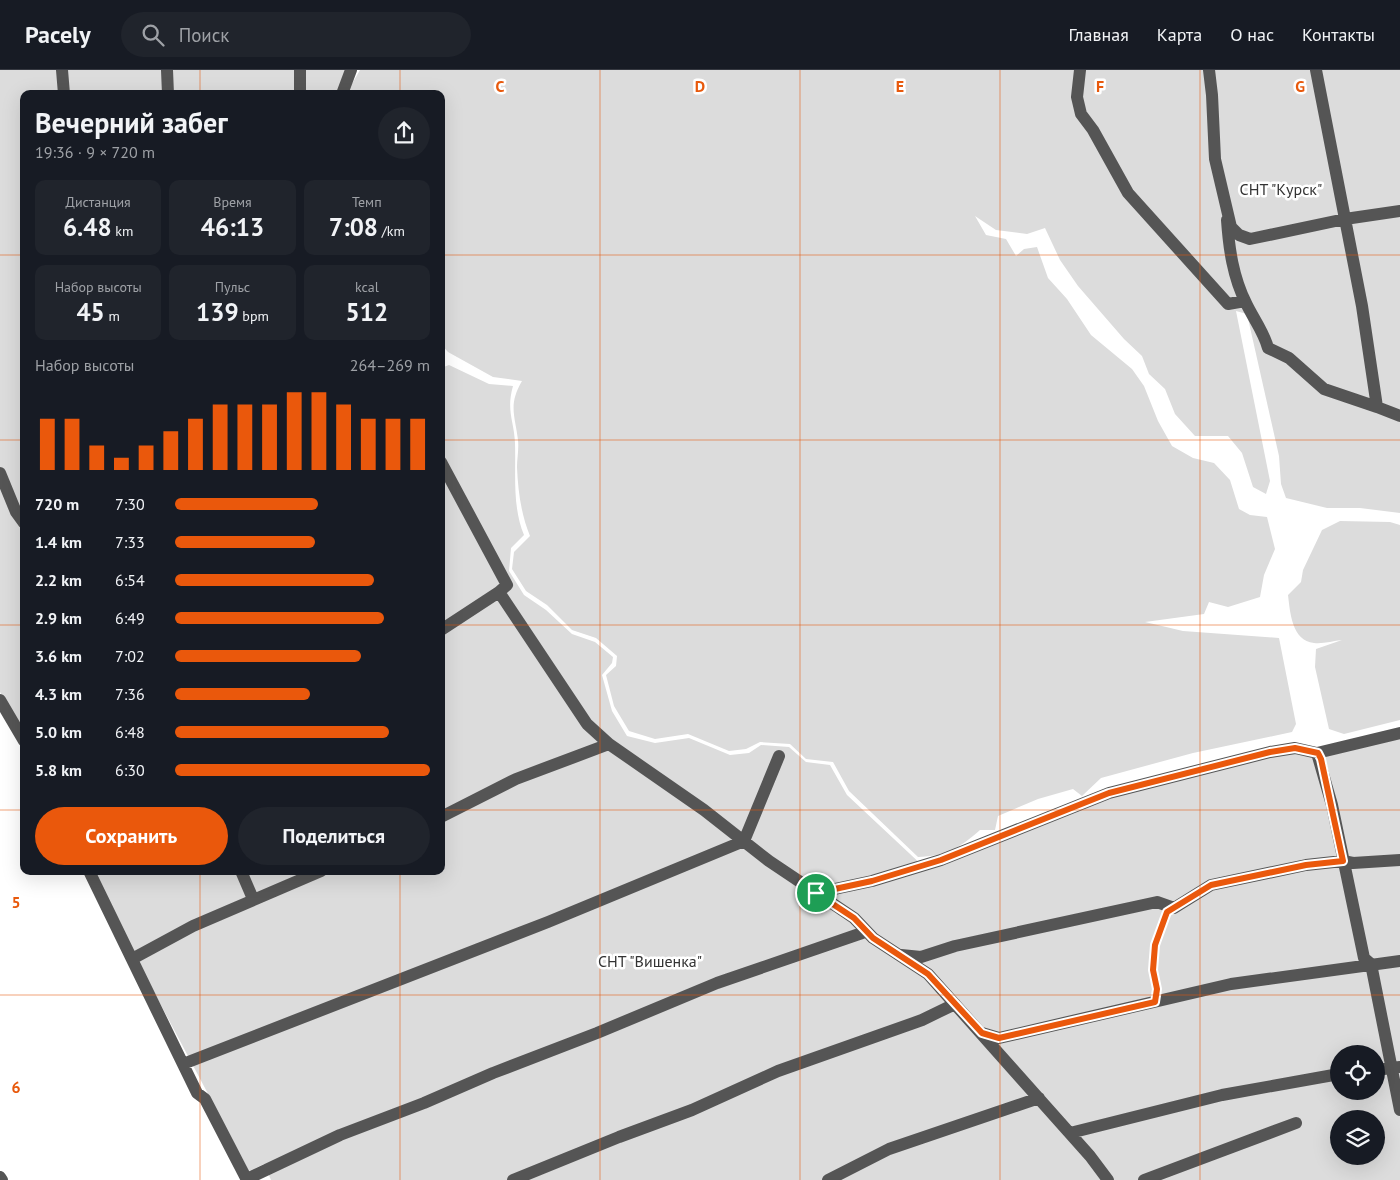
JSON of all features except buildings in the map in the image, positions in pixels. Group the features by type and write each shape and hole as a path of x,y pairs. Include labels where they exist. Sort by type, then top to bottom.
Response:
{"street":[{"path":"62,70 64,90"},
{"path":"167,70 168,90"},
{"path":"300,70 300,90"},
{"path":"344,90 351,70"},
{"path":"1080,70 1077,97 1081,114 1093,130 1128,192 1228,304 1245,301"},
{"path":"1208,70 1212,95 1212,134 1215,159 1231,227 1238,235 1250,240 1345,219 1400,212"},
{"path":"1316,70 1362,306 1377,407"},
{"path":"1226,208 1230,255 1245,301 1266,338 1268,348 1288,358 1324,389 1400,416"},
{"path":"445,469 507,585 445,627"},
{"path":"0,473 20,518"},
{"path":"499,592 587,724 609,744 704,810 816,893 854,918 866,932 928,974 1070,1133 1108,1180"},
{"path":"0,700 20,734"},
{"path":"816,893 872,881 941,860 1109,793 1270,752 1295,748 1318,753 1400,733"},
{"path":"445,815 516,779 609,744"},
{"path":"1318,753 1332,804 1364,958 1372,964 1396,1068 1400,1110"},
{"path":"183,1064 548,922 744,841 779,756"},
{"path":"899,955 921,957 955,946 1157,902 1174,908 1211,885 1306,865 1343,861 1354,863 1400,860"},
{"path":"91,875 197,1093 205,1098 247,1180 340,1135 424,1103 493,1072 597,1033 717,983 866,932"},
{"path":"243,875 253,899"},
{"path":"132,959 193,926 311,875"},
{"path":"982,1033 999,1038 1231,984 1400,961"},
{"path":"512,1180 692,1110 778,1071 922,1020 955,1004"},
{"path":"1070,1133 1222,1095 1330,1076"},
{"path":"828,1180 889,1149 1039,1098"},
{"path":"1144,1180 1296,1123"}],"path":[{"path":"1155,1002 1157,989 1153,970 1155,945 1167,912 1174,908"}],"green space":[{"path":"0,70 347,70 340,90 20,90 20,727 0,692"},
{"name":"СНТ \"Курск\"","path":"360,70 1400,70 1400,513 1360,508 1327,508 1286,498 1281,484 1279,456 1247,314 1236,311 1270,481 1266,494 1253,487 1242,453 1228,436 1195,436 1175,414 1165,389 1149,374 1142,356 1124,339 1078,286 1060,260 1045,228 1027,234 996,230 975,216 986,235 1006,239 1016,256 1024,249 1037,247 1048,278 1067,299 1091,335 1132,369 1144,386 1158,421 1172,446 1193,458 1214,463 1230,480 1239,509 1250,515 1267,517 1275,549 1264,575 1260,597 1228,607 1209,602 1204,614 1145,622 1183,631 1279,638 1296,724 1292,732 1193,753 1101,778 1082,796 1073,789 1038,799 998,816 995,830 980,830 966,842 952,850 936,855 918,857 849,791 833,762 806,759 790,744 760,742 746,749 729,751 688,734 655,739 629,731 614,706 606,675 616,666 617,656 596,638 572,630 547,605 526,591 512,569 514,552 530,536 519,494 518,443 514,410 515,397 522,381 493,377 445,349 445,90 348,90"},
{"name":"СНТ \"Вишенка\"","path":"449,365 489,384 513,386 510,409 515,443 516,501 524,535 511,548 509,571 524,595 546,610 572,634 595,642 613,657 612,663 602,675 612,711 627,736 655,743 689,738 730,755 749,753 761,745 789,747 806,762 830,765 847,795 925,868 1117,794 1277,754 1400,736 1400,1180 271,1180 264,1164 249,1171 137,960 96,875 445,875 445,366"},
{"path":"1340,521 1390,522 1400,525 1400,720 1344,734 1329,729 1315,667 1316,649 1342,640 1314,643 1301,637 1294,625 1288,595 1301,582 1303,570 1322,530"}],"route":[{"path":"1295,748 1318,753 1321,759 1343,861 1306,865 1211,885 1167,912 1155,945 1153,970 1157,989 1155,1002 999,1038 982,1033 928,974 873,938 854,918 816,893 872,881 941,860 1109,793 1206,767 1295,748"}]}
